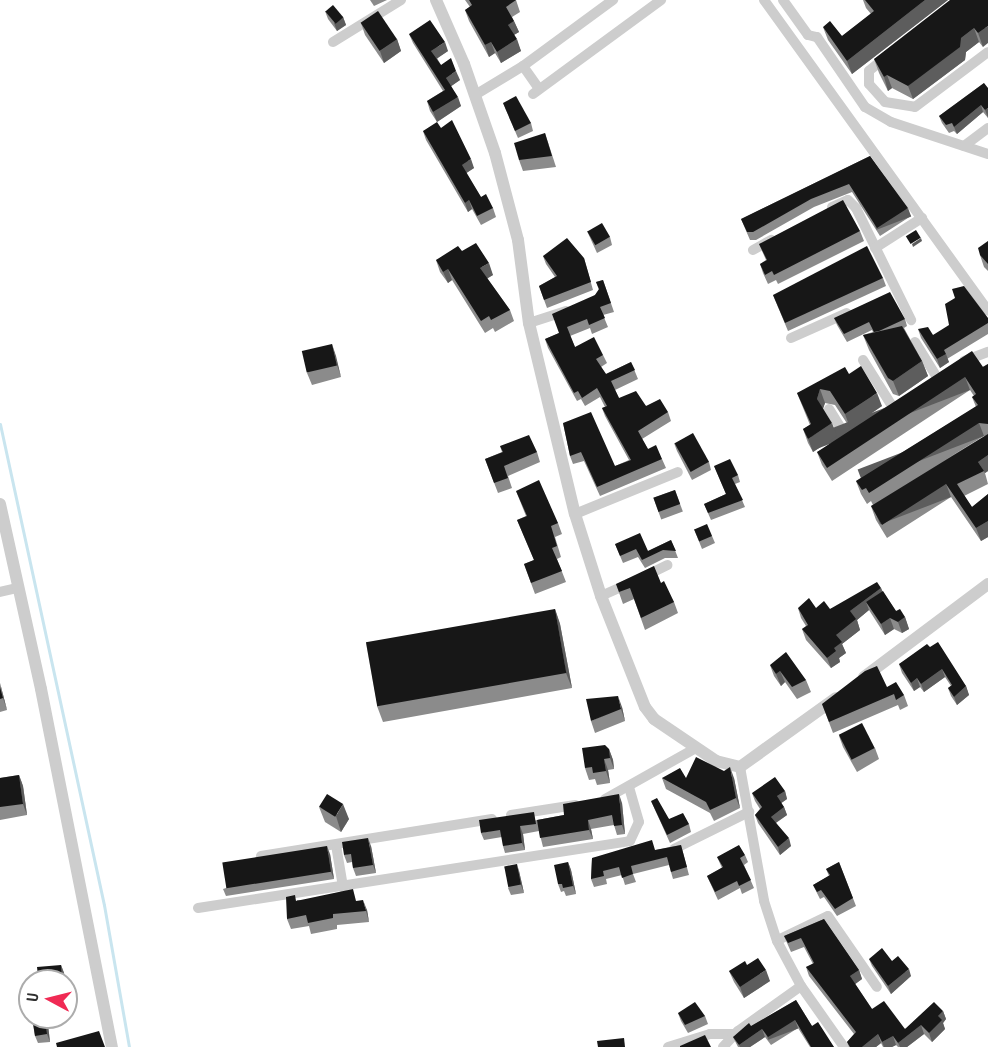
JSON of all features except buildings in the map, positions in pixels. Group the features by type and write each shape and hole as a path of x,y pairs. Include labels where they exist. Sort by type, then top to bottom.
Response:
{"street":[{"path":"333,42 401,0"},
{"path":"436,0 475,95 518,240 529,323 575,514 601,596 645,707 654,719 716,761 740,767"},
{"path":"475,95 523,66 613,0"},
{"path":"523,66 536,91 661,0"},
{"path":"764,0 988,311"},
{"path":"783,0 808,36 817,37 865,107 891,122 988,154"},
{"path":"897,49 869,70 868,78 885,102 903,108 923,103 988,52"},
{"path":"964,146 988,129"},
{"path":"822,212 848,200 856,207 891,293 911,320"},
{"path":"871,247 922,218"},
{"path":"753,250 782,234"},
{"path":"529,323 576,306"},
{"path":"791,338 854,309"},
{"path":"915,342 942,376 972,356 988,352"},
{"path":"863,360 894,409"},
{"path":"829,409 849,439"},
{"path":"575,514 678,472"},
{"path":"0,504 112,1047"},
{"path":"601,596 668,565"},
{"path":"740,767 988,584"},
{"path":"0,592 18,588"},
{"path":"261,856 603,800 696,748"},
{"path":"740,767 764,901 777,940 801,986 844,1047"},
{"path":"198,909 630,841 639,822 629,787"},
{"path":"674,849 749,812"},
{"path":"336,845 343,887"},
{"path":"777,940 828,916 876,987"},
{"path":"723,1047 736,1034 801,986"},
{"path":"668,1047 710,1034 736,1034"}],"waterway":[{"path":"0,424 104,905 129,1047"}]}
